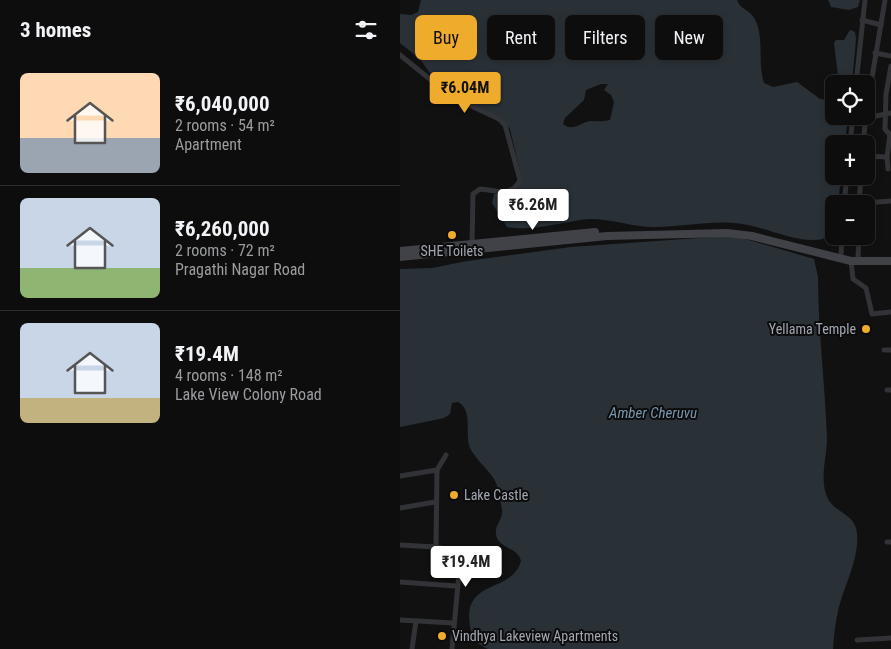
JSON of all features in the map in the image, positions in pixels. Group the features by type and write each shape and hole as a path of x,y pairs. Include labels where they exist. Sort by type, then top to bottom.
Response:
{"main road":[{"path":"400,251 599,232 731,229 765,234 854,259 891,256"},
{"path":"400,257 607,236 726,232 854,259 891,261"}],"street":[{"path":"857,75 865,0"},
{"path":"872,75 885,0"},
{"path":"862,20 881,25"},
{"path":"875,52 891,56"},
{"path":"400,55 452,97 499,120 508,130 520,180 515,189 510,191 500,192 480,189 473,194 472,244"},
{"path":"888,169 890,135 885,129 891,66"},
{"path":"875,115 888,113"},
{"path":"875,157 889,159"},
{"path":"875,202 891,201"},
{"path":"840,255 841,245"},
{"path":"857,245 853,279 866,288 872,314 891,312"},
{"path":"884,350 891,350"},
{"path":"436,547 435,502 437,470 446,455"},
{"path":"400,476 437,470"},
{"path":"400,508 435,502"},
{"path":"400,545 436,547 461,552 456,586 452,649"},
{"path":"400,582 456,586"},
{"path":"400,620 453,623"},
{"path":"412,649 416,620"},
{"path":"857,640 891,638"}],"water":[{"path":"421,0 737,0 741,7 753,16 758,27 764,83 773,87 797,82 820,99 825,100 825,125 847,125 846,135 825,135 825,185 840,185 839,195 825,195 825,236 823,239 802,239 745,224 734,223 654,227 590,219 528,228 507,227 492,203 494,194 507,193 513,190 522,180 510,129 502,119 454,96 445,86 437,83 421,60 477,60 477,15 415,15 415,55 400,43 400,14 411,15 418,12","holes":["601,84 608,84 604,90 611,95 614,102 610,120 590,121 573,127 563,124 565,118 584,100 586,90"]},
{"path":"828,0 860,0 858,7 849,10 831,7"},
{"path":"850,30 855,32 853,75 838,75 834,43 836,40 844,40"},
{"name":"Amber Cheruvu","path":"727,236 749,240 814,259 818,277 827,438 824,487 833,505 852,521 856,527 857,534 856,554 837,616 833,649 488,649 484,647 473,637 470,626 470,611 473,600 480,593 508,578 516,571 521,561 517,553 499,542 497,538 496,530 502,509 496,482 470,448 466,411 463,406 458,402 452,403 450,414 444,418 400,427 400,269 432,268 467,261 571,247"}],"place":[{"name":"SHE Toilets","path":"452,235"},
{"name":"Yellama Temple","path":"866,329"},
{"name":"Lake Castle","path":"454,495"},
{"name":"Vindhya Lakeview Apartments","path":"442,636"}]}
